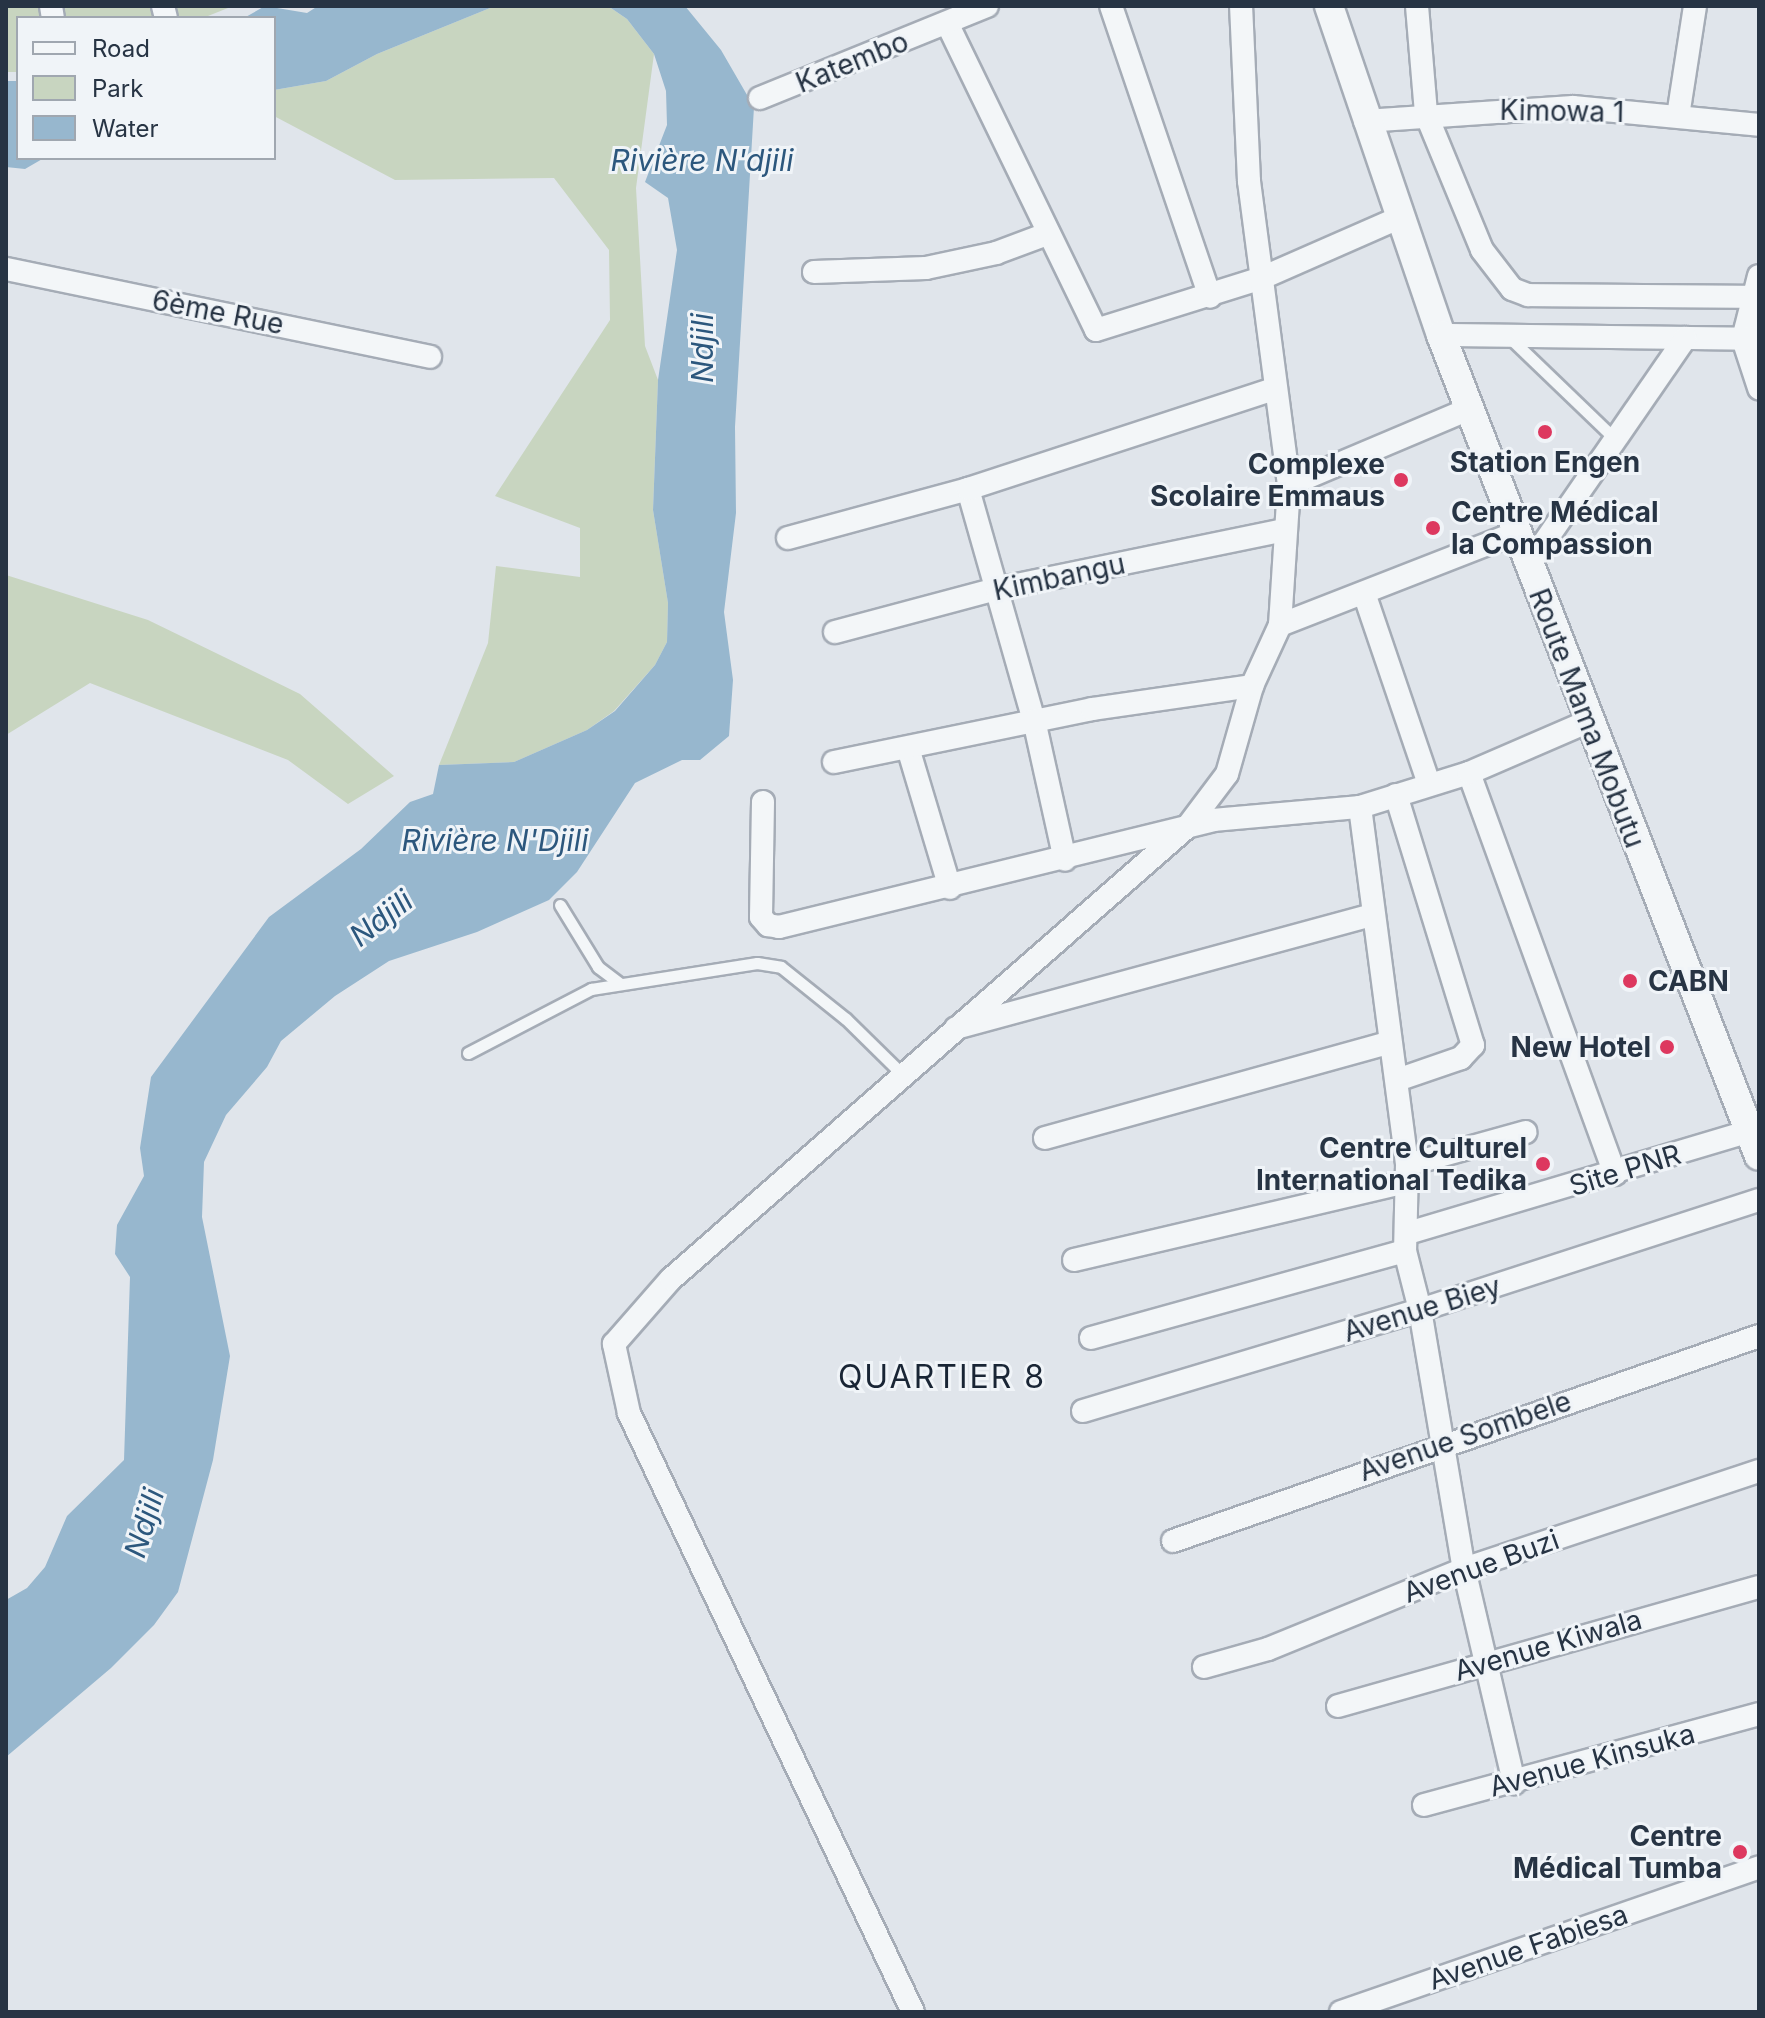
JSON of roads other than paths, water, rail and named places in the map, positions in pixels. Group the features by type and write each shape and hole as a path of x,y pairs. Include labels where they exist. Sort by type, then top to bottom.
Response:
{"street":[{"name":"Katembo","path":"760,98 987,6"},
{"path":"1111,6 1210,297"},
{"path":"913,2012 629,1413 614,1344 671,1279 951,1029 1187,827 1227,774 1252,686 1280,625 1289,485 1249,181 1241,6"},
{"name":"Route Mama Mobutu","path":"1329,6 1365,121 1441,335 1587,722 1755,1144"},
{"path":"1417,6 1426,114 1482,250 1512,289 1528,295 1757,290 1751,339 1759,388"},
{"path":"1678,116 1695,6"},
{"path":"947,23 1096,330 1210,297 1262,278 1399,218"},
{"name":"Kimowa 1","path":"1365,121 1426,114 1573,107 1759,125"},
{"path":"814,272 926,268 996,253 1047,234"},
{"name":"6ème Rue","path":"6,269 430,357"},
{"path":"1441,335 1751,339"},
{"path":"1528,566 1685,338"},
{"path":"788,538 968,489 1274,389"},
{"path":"1289,485 1469,409"},
{"path":"968,489 1034,720 1065,860"},
{"name":"Kimbangu","path":"835,632 997,589 1284,530"},
{"path":"1280,625 1516,533"},
{"path":"1364,593 1429,784"},
{"path":"834,762 1034,720 1252,686"},
{"path":"763,802 761,917 768,925 950,888 1187,827 1360,807 1469,773 1587,722"},
{"path":"908,748 950,888"},
{"path":"1469,773 1615,1174"},
{"path":"1396,795 1473,1045 1461,1058 1397,1080"},
{"path":"1360,807 1407,1173 1406,1242 1464,1569 1483,1663 1514,1783"},
{"path":"951,1029 1372,915"},
{"path":"1045,1138 1390,1042"},
{"path":"1074,1260 1407,1173 1526,1132"},
{"name":"Site PNR","path":"1091,1338 1406,1242 1615,1174 1755,1144"},
{"name":"Avenue Biey","path":"1083,1411 1420,1310 1759,1200"},
{"name":"Avenue Sombele","path":"1173,1541 1440,1444 1759,1336"},
{"name":"Avenue Buzi","path":"1204,1667 1268,1649 1464,1569 1759,1471"},
{"name":"Avenue Kiwala","path":"1338,1706 1759,1587"},
{"name":"Avenue Kinsuka","path":"1424,1805 1759,1714"},
{"name":"Avenue Fabiesa","path":"1341,2012 1759,1867"}],"lane":[{"path":"1507,336 1615,439"},
{"path":"560,905 598,967 619,983"},
{"path":"468,1053 591,989 757,963 781,967 846,1019 902,1074"}],"water":[{"path":"265,6 307,13 318,6 495,6 377,54 326,81 276,90 276,16 248,16"},
{"name":"Rivière N'Djili","path":"608,6 685,6 721,50 754,107 735,427 736,513 724,612 733,680 729,736 700,760 682,760 635,783 577,872 549,900 477,932 389,961 335,996 281,1041 267,1067 226,1115 204,1162 202,1217 230,1356 213,1460 178,1592 154,1625 111,1668 6,1757 6,1600 27,1588 45,1567 67,1516 124,1460 130,1277 115,1254 117,1225 144,1176 140,1148 151,1077 269,917 361,849 410,802 433,794 439,765 514,762 587,730 615,711 655,665 667,642 668,603 653,510 658,380 677,250 668,198 645,182 667,125 666,91 654,54 627,19"},
{"path":"6,81 16,81 16,160 41,160 25,169 6,167"}],"place":[{"name":"Station Engen","path":"1545,432"},
{"name":"Complexe Scolaire Emmaus","path":"1401,480"},
{"name":"Centre Médical la Compassion","path":"1433,528"},
{"name":"CABN","path":"1630,981"},
{"name":"New Hotel","path":"1667,1047"},
{"name":"Centre Culturel International Tedika","path":"1543,1164"},
{"name":"Centre Médical Tumba","path":"1740,1852"}],"district":[{"name":"QUARTIER 8","path":"942,1377"}],"water label":[{"name":"Rivière N'djili","path":"702,160"},
{"name":"Ndjili","path":"702,348"},
{"name":"Ndjili","path":"381,918"},
{"name":"Ndjili","path":"144,1523"}]}
